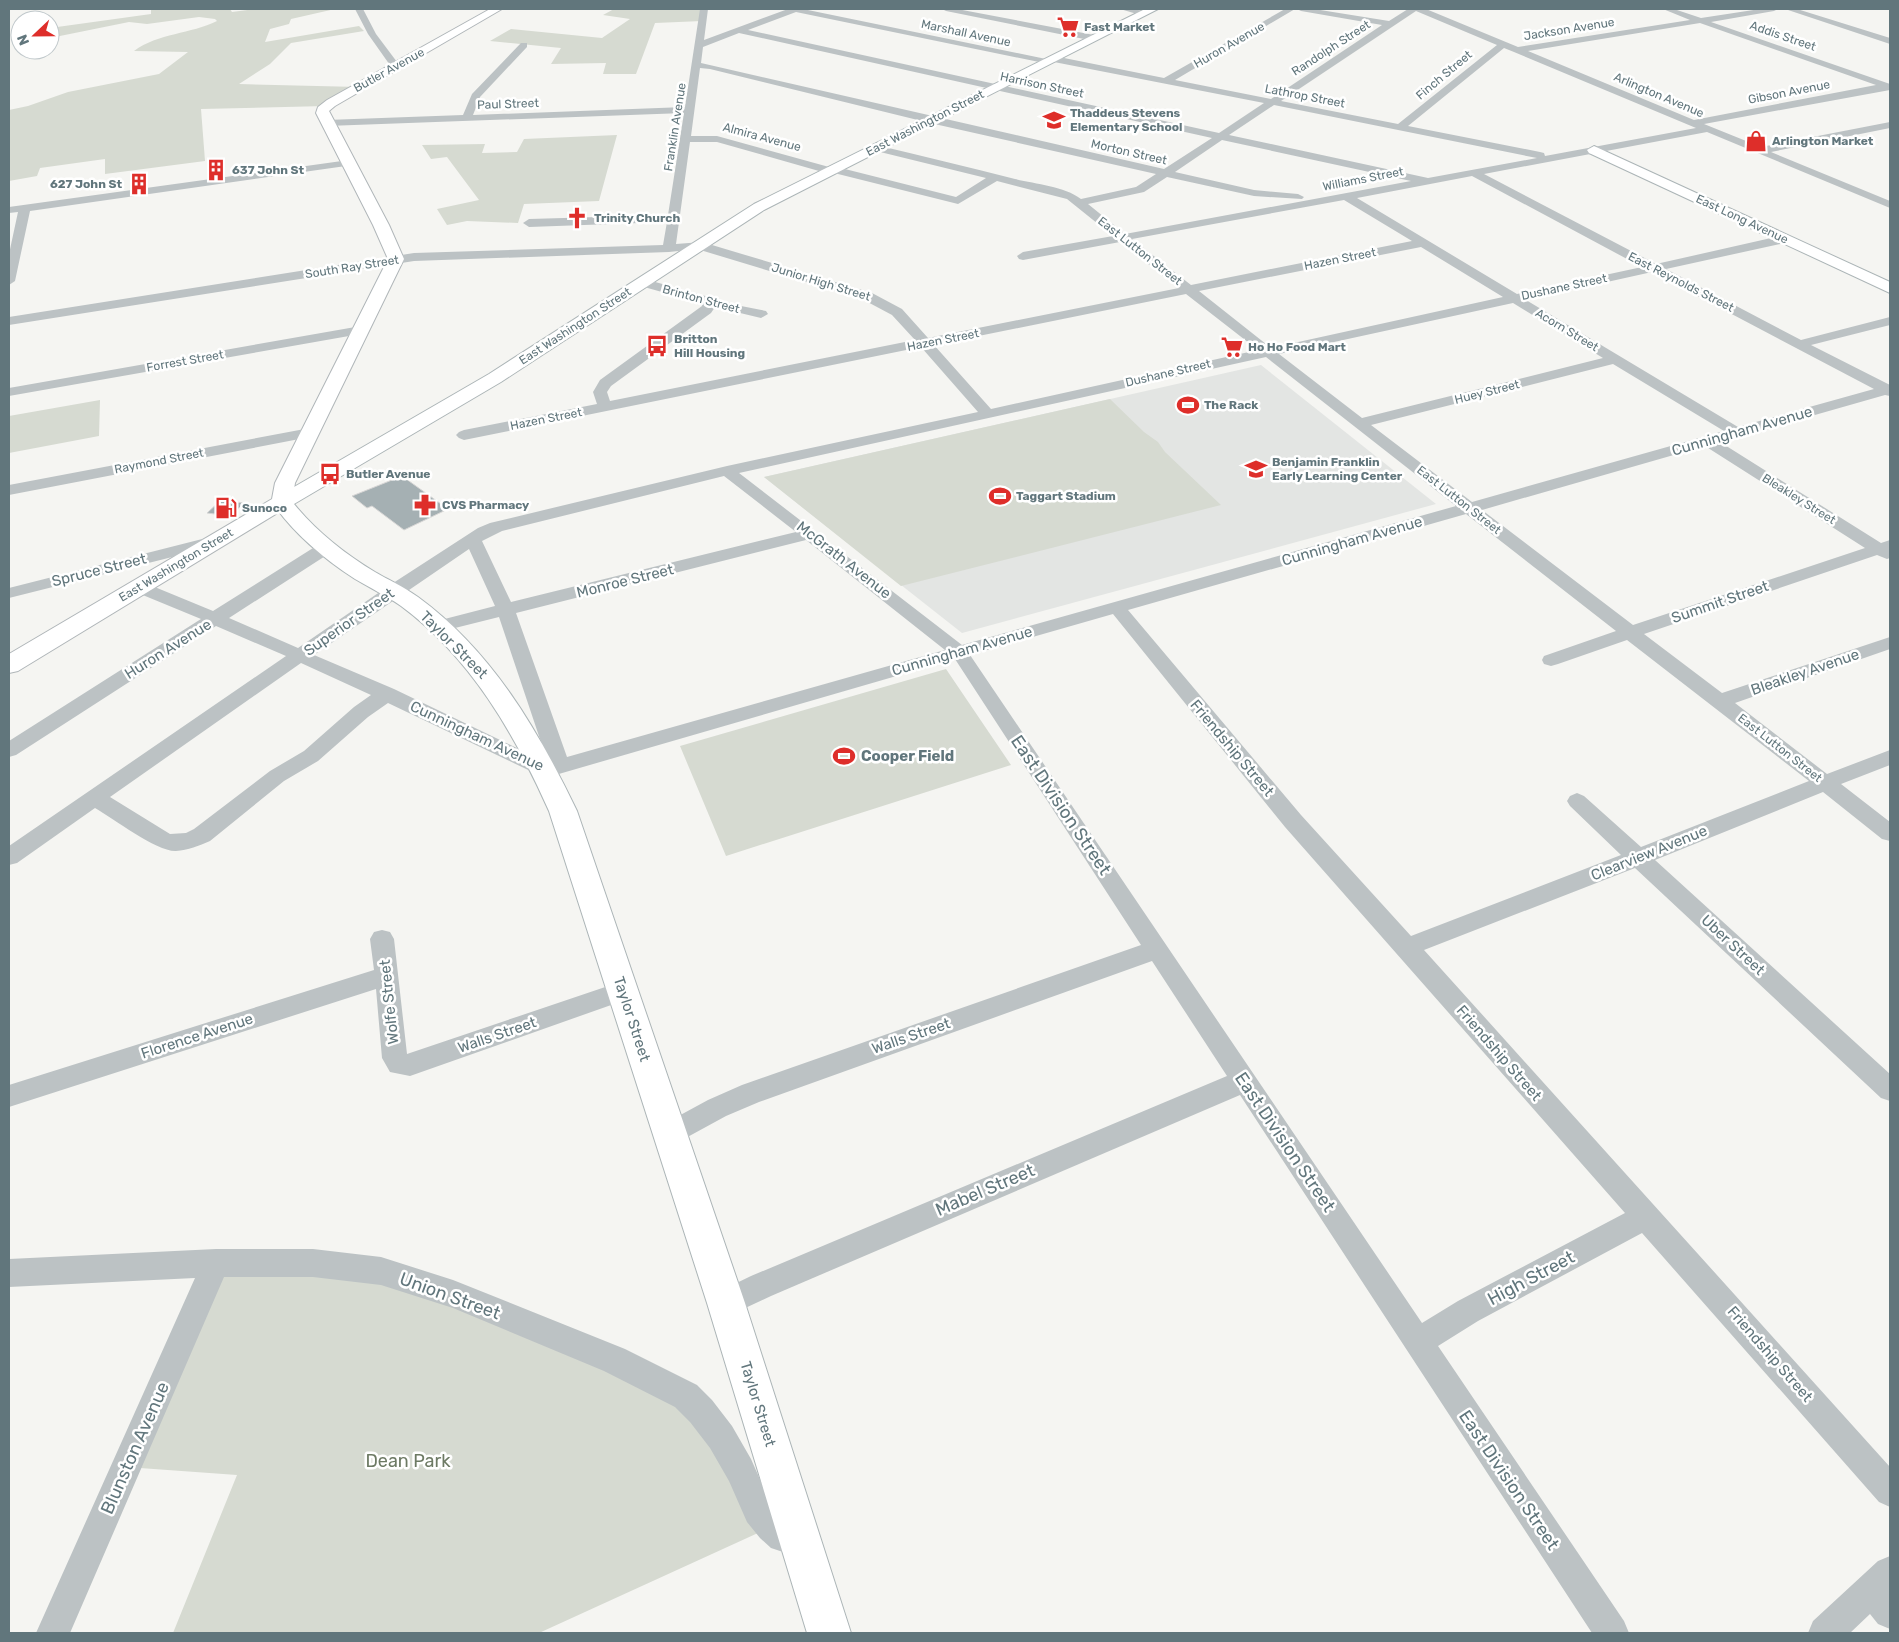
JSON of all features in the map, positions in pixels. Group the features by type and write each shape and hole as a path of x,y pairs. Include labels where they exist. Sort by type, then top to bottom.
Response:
{"main road":[{"name":"Butler Avenue","path":"327,123 322,113 326,106 497,9"},
{"name":"East Washington Street","path":"9,665 339,468 495,378 698,245 760,207 1148,11"},
{"path":"282,502 285,483 396,259 381,225 327,123"},
{"name":"East Long Avenue","path":"1594,150 1890,288"},
{"path":"666,266 668,248"},
{"path":"293,466 339,468"},
{"name":"Taylor Street","path":"282,502 294,518 327,547 355,569 393,591 439,626 464,651 506,703 553,769 563,811 726,1303 829,1633"}],"street":[{"path":"359,9 372,34 395,66"},
{"name":"Franklin Avenue","path":"668,248 686,139 704,9"},
{"path":"699,45 795,9"},
{"name":"Marshall Avenue","path":"795,9 1050,60"},
{"path":"946,9 1094,38"},
{"path":"1124,9 1148,11"},
{"name":"Huron Avenue","path":"1166,81 1291,9"},
{"path":"1302,9 1389,24"},
{"name":"Randolph Street","path":"1078,203 1140,190 1414,9"},
{"name":"Arlington Avenue","path":"1418,9 1890,205"},
{"name":"Addis Street","path":"1666,9 1890,86"},
{"name":"Jackson Avenue","path":"1517,50 1774,9"},
{"path":"1789,9 1890,42"},
{"name":"Harrison Street","path":"740,31 1428,181"},
{"name":"Finch Street","path":"1400,127 1504,44"},
{"path":"467,118 475,96 524,45"},
{"name":"Lathrop Street","path":"1050,60 1552,157"},
{"name":"Morton Street","path":"697,65 710,66 930,120 1254,193 1312,198 1323,201"},
{"name":"Gibson Avenue","path":"1693,123 1890,86"},
{"name":"Paul Street","path":"327,123 690,110"},
{"path":"1759,151 1890,125"},
{"name":"Williams Street","path":"1023,256 1552,157 1708,130"},
{"name":"Almira Avenue","path":"686,139 717,139 958,201 996,177"},
{"name":"East Lutton Street","path":"876,148 1063,194 1078,203 1890,833"},
{"path":"9,210 349,163"},
{"name":"East Reynolds Street","path":"1472,172 1889,391"},
{"name":"Acorn Street","path":"1346,196 1736,433"},
{"path":"9,281 25,208"},
{"path":"529,223 673,218"},
{"name":"Dushane Street","path":"727,471 1785,239"},
{"name":"Hazen Street","path":"464,435 1422,243"},
{"name":"South Ray Street","path":"9,321 396,259 668,248 698,245"},
{"name":"Junior High Street","path":"698,245 880,301 897,312 988,414"},
{"name":"Brinton Street","path":"641,282 761,314"},
{"path":"605,407 600,392 605,383 706,310 709,306 707,301"},
{"path":"1800,344 1890,321"},
{"name":"Forrest Street","path":"9,392 361,330"},
{"name":"Huey Street","path":"1360,423 1615,360"},
{"name":"Cunningham Avenue","path":"139,587 302,655 553,769 1116,607 1889,391"},
{"name":"Raymond Street","path":"9,490 310,432"},
{"name":"Bleakley Street","path":"1708,441 1886,550"},
{"name":"McGrath Avenue","path":"727,471 931,628 958,652"},
{"name":"Superior Street","path":"9,857 393,591 484,532 508,523 727,471"},
{"name":"Monroe Street","path":"439,626 810,534"},
{"name":"Taylor Street","path":"473,539 506,610 553,769"},
{"name":"Spruce Street","path":"9,593 218,540"},
{"name":"Huron Avenue","path":"9,750 327,547"},
{"name":"Summit Street","path":"1551,660 1886,550"},
{"name":"Friendship Street","path":"1116,607 1210,723 1295,823 1890,1491"},
{"name":"Bleakley Avenue","path":"1719,701 1812,671 1890,642"},
{"name":"East Division Street","path":"958,652 1612,1633"},
{"path":"95,798 164,841 175,843 189,841 202,835 277,776 311,756 361,712 387,694"},
{"name":"Clearview Avenue","path":"1407,947 1455,930 1890,757"},
{"name":"Uber Street","path":"1577,801 1890,1090"},
{"name":"Wolfe Street","path":"382,938 395,1058 399,1064"},
{"name":"Walls Street","path":"670,1134 717,1108 751,1093 1157,949"},
{"name":"Florence Avenue","path":"9,1096 386,976"},
{"name":"Walls Street","path":"399,1064 410,1065 623,991"},
{"name":"Mabel Street","path":"726,1303 780,1278 1244,1081"},
{"name":"High Street","path":"1418,1342 1468,1311 1646,1216"},
{"name":"Union Street","path":"9,1273 216,1263 312,1263 381,1271 464,1298 614,1360 686,1396 701,1411 721,1438 740,1470 758,1511 770,1527 783,1536 800,1539"},
{"name":"Blunston Avenue","path":"52,1633 216,1263"},
{"path":"1825,1633 1884,1591"}],"shaded area":[{"path":"1261,365 1436,504 962,633 764,477"}],"green space":[{"path":"230,9 232,12 255,9 335,9 291,19 289,24 270,29 265,42 359,26 364,31 291,43 270,64 239,84 359,87 326,106 201,109 205,161 105,174 105,159 40,168 37,176 9,181 9,110 28,106 68,92 159,74 188,52 134,51 143,45 164,37 196,29 217,21 215,19 199,17 147,24 129,22 60,36 60,27 151,14 151,10"},
{"path":"614,9 704,9 702,21 655,23 636,74 603,74 606,63 551,64 561,48 490,41 511,29 602,38 630,19 603,15"},
{"path":"617,135 599,201 524,204 518,223 467,221 447,225 437,209 479,200 447,157 431,159 422,145 485,144 482,153 517,152 524,139"},
{"name":"Taggart Stadium","path":"1110,399 1144,432 1158,442 1165,452 1221,505 901,586 764,477"},
{"path":"100,400 99,436 9,453 9,416"},
{"name":"Cooper Field","path":"946,669 1011,765 726,856 680,746"},
{"name":"Dean Park","path":"216,1263 349,1266 670,1387 771,1527 539,1633 173,1633 237,1475 126,1467"}],"building":[{"name":"CVS Pharmacy","path":"402,476 448,509 404,530 372,506 367,508 352,496"},
{"name":"Sunoco","path":"221,500 244,503 231,516 207,513"}],"place":[{"name":"Fast Market","path":"1068,27"},
{"name":"Thaddeus Stevens Elementary School","path":"1054,120"},
{"name":"Arlington Market","path":"1756,141"},
{"name":"637 John St","path":"216,170"},
{"name":"627 John St","path":"139,184"},
{"name":"Trinity Church","path":"577,218"},
{"name":"Britton Hill Housing","path":"657,346"},
{"name":"Ho Ho Food Mart","path":"1232,347"},
{"name":"The Rack","path":"1188,405"},
{"name":"Benjamin Franklin Early Learning Center","path":"1256,469"},
{"name":"Butler Avenue","path":"330,474"},
{"name":"Taggart Stadium","path":"1000,496"},
{"name":"CVS Pharmacy","path":"425,505"},
{"name":"Sunoco","path":"226,508"},
{"name":"Cooper Field","path":"844,756"}]}
